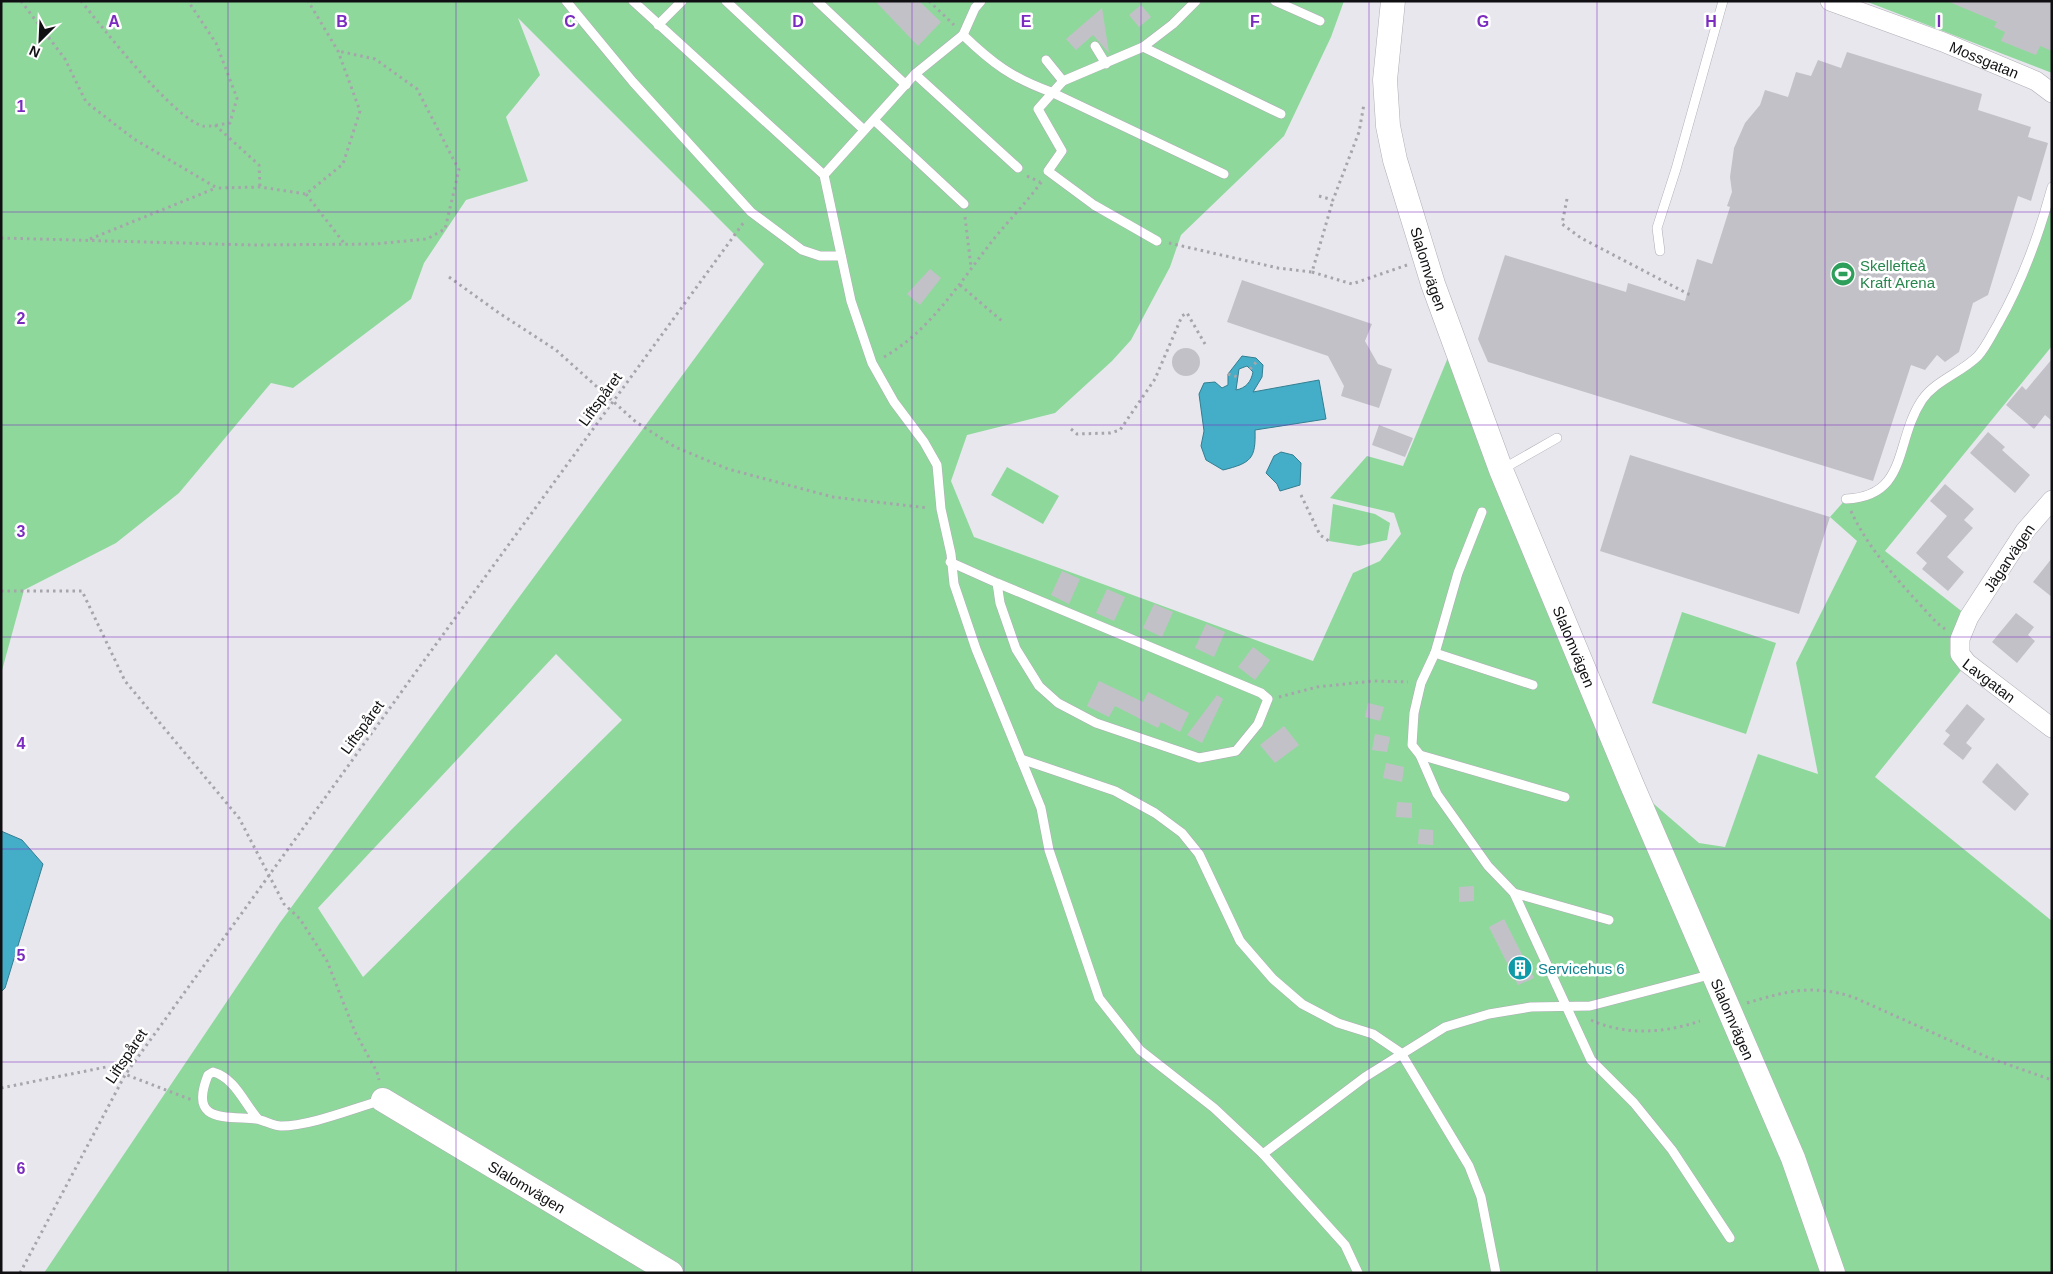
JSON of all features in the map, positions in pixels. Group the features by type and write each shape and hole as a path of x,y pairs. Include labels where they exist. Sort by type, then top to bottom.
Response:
{"street":[{"name":"Slalomvägen","path":"1392,1 1385,80 1388,126 1425,258 1501,470 1793,1158 1833,1273"},
{"name":"Mossgatan","path":"1830,1 1944,42 2036,81 2052,93"},
{"name":"Jägarvägen","path":"1969,617 2025,531 2052,500"},
{"name":"Lavgatan","path":"1969,617 1960,639 1960,654 1967,663 2052,728"},
{"name":"Slalomvägen","path":"383,1100 671,1273"}],"lane":[{"path":"566,1 633,82 751,212 802,250 820,256 841,256"},
{"path":"633,1 824,176 851,301 872,363 894,402 924,442 937,465 941,509 951,554 950,562 954,584 961,608 1041,808 1049,850 1099,998 1140,1050 1214,1108 1263,1154 1345,1245 1358,1273"},
{"path":"658,25 682,1"},
{"path":"726,1 864,130"},
{"path":"817,1 906,85"},
{"path":"824,176 915,74 962,35 975,8 981,1"},
{"path":"1156,241 1094,206 1048,171 1062,151 1038,109 1062,81 1143,47 1173,24 1196,1"},
{"path":"1275,1 1320,21"},
{"path":"1660,252 1657,228 1676,169 1723,1"},
{"path":"962,35 992,62 1026,83 1051,92 1224,174"},
{"path":"1095,46 1106,64"},
{"path":"1143,47 1281,114"},
{"path":"1046,60 1062,81"},
{"path":"915,74 1018,168"},
{"path":"874,120 964,204"},
{"path":"1846,499 1857,499 1871,494 1888,483 1895,470 1912,419 1922,400 1932,388 1969,362 1983,348 2009,305 2028,265 2052,187"},
{"path":"1501,470 1557,438"},
{"path":"1482,512 1458,573 1435,653 1421,683 1414,713 1412,745 1420,755 1437,794 1488,866 1514,892 1591,1060 1634,1102 1672,1150 1730,1238"},
{"path":"950,562 1261,693 1268,699 1258,724 1236,751 1223,755 1199,758 1096,723 1058,703 1039,686 1016,649 1000,603 997,583"},
{"path":"1435,653 1533,685"},
{"path":"1420,755 1565,797"},
{"path":"1021,759 1068,773 1115,791 1155,813 1182,833 1199,854 1240,941 1273,979 1302,1004 1338,1023 1373,1034 1401,1052 1469,1166 1481,1197 1496,1273"},
{"path":"1514,892 1609,920"},
{"path":"1263,1154 1401,1052 1444,1027 1497,1012 1565,1005 1590,1006 1714,974"},
{"path":"258,1119 236,1087 220,1074 213,1072 208,1075 202,1088 202,1104 207,1112 226,1118 258,1119 280,1126 307,1122 383,1100"}],"path":[{"path":"21,1 64,59 86,102 134,139 217,188"},
{"path":"82,1 115,44 175,108 202,126 230,124 237,98 216,43 188,1"},
{"path":"306,194 343,164 360,111 338,51 308,1"},
{"path":"929,1 962,35"},
{"path":"1,238 253,245 344,244 427,239 445,229 459,170 418,89 375,59 338,51"},
{"path":"1312,272 1333,200 1359,132 1365,97"},
{"path":"215,125 259,165 260,187"},
{"path":"872,363 901,347 918,334 960,285 971,268 1048,171"},
{"path":"88,240 217,188 260,187 306,194 344,244"},
{"path":"1319,196 1333,200"},
{"path":"1567,198 1562,224 1581,238 1692,296"},
{"path":"964,204 965,232 971,268"},
{"name":"Liftspåret","path":"20,1273 125,1075 751,212"},
{"path":"1156,241 1278,268 1312,272 1352,284 1425,258"},
{"path":"449,277 499,314 556,350 636,422 675,447 728,469 833,497 941,509"},
{"path":"960,285 1002,321"},
{"path":"1071,429 1077,434 1110,433 1120,430 1155,379 1182,316 1187,313 1205,344"},
{"path":"1250,369 1258,360"},
{"path":"1228,374 1238,377"},
{"path":"1300,496 1320,535 1329,541"},
{"path":"1846,499 1858,526 1904,587 1937,623 1960,639"},
{"path":"1,591 82,591 125,680 238,818 284,904 300,919 327,961 355,1032 377,1072 383,1100"},
{"path":"1268,699 1317,687 1373,681 1421,683"},
{"path":"1742,1005 1788,991 1821,989 1837,992 1853,996 1987,1057 2052,1080"},
{"path":"1619,1029 1659,1031 1678,1029 1700,1021"},
{"path":"1,1088 106,1068 202,1104"}],"green space":[{"path":"1,1 1344,1 1331,37 1284,136 1181,235 1170,267 1131,340 1112,361 1055,413 967,435 951,481 974,537 1313,661 1353,573 1380,561 1401,534 1394,513 1330,498 1367,456 1403,466 1454,343 1632,785 1699,843 1725,847 1758,754 1818,774 1796,663 1857,541 1830,517 1846,499 1884,487 1922,401 1969,362 1993,332 2052,194 2052,346 1885,551 1969,617 1967,663 1875,777 2052,921 2052,1273 44,1273 279,924 764,264 518,18 540,75 506,117 528,181 466,200 424,263 411,299 293,388 271,383 179,493 116,543 24,590 1,674","holes":["556,654 622,720 363,977 318,908"]},
{"path":"1865,1 2052,1 2052,73"},
{"path":"1007,467 1059,496 1043,524 991,495"},
{"path":"1333,504 1375,514 1390,523 1387,540 1359,546 1329,541"},
{"path":"1682,612 1776,643 1746,734 1652,703"}],"water":[{"path":"1242,356 1256,358 1263,365 1262,377 1253,392 1319,380 1326,419 1255,430 1253,454 1250,458 1240,465 1223,470 1206,460 1201,446 1204,431 1199,394 1204,383 1215,382 1222,388 1228,385 1228,374","holes":["1247,366 1253,372 1247,384 1243,388 1236,390 1239,369"]},
{"path":"1281,452 1293,455 1301,463 1300,485 1280,491 1277,484 1266,473 1274,456"},
{"path":"1,831 22,840 43,864 5,988 1,992"}],"building":[{"path":"875,1 919,1 941,22 918,46"},
{"path":"1947,1 2052,1 2052,51 2040,46 2036,55 2001,41 2005,32 1994,27 1997,22"},
{"path":"1141,5 1151,17 1139,27 1129,15"},
{"path":"1102,8 1109,53 1093,35 1076,50 1066,39"},
{"name":"Skellefteå Kraft Arena","path":"1847,52 1982,94 1978,110 2031,127 2028,137 2048,143 2031,201 2018,196 1988,295 1973,303 1959,352 1945,362 1937,355 1925,370 1911,365 1873,481 1488,362 1478,339 1505,255 1626,292 1628,283 1685,301 1697,259 1712,264 1730,207 1727,206 1732,192 1730,177 1734,148 1745,123 1760,105 1765,90 1788,97 1796,72 1811,76 1818,60 1841,68"},
{"path":"930,269 941,278 920,305 907,294"},
{"path":"1242,280 1372,324 1365,341 1378,364 1392,369 1379,408 1341,396 1344,386 1328,356 1227,322"},
{"path":"1186,348 1196,352 1200,362 1196,372 1186,376 1176,372 1172,362 1176,352"},
{"path":"2052,359 2052,421 2045,415 2034,429 2006,405 2022,386 2026,390"},
{"path":"1379,425 1413,438 1405,457 1372,445"},
{"path":"1988,432 2005,447 2002,450 2030,475 2015,493 1970,453"},
{"path":"1630,455 1830,517 1799,614 1600,551"},
{"path":"1945,484 1974,509 1964,520 1973,528 1947,557 1964,572 1948,591 1922,569 1927,563 1916,553 1947,516 1930,501"},
{"path":"2052,558 2052,597 2033,582"},
{"path":"1062,571 1080,579 1069,604 1051,595"},
{"path":"1107,589 1125,597 1114,621 1096,613"},
{"path":"1154,604 1173,612 1162,637 1143,628"},
{"path":"2016,613 2034,627 2028,635 2035,641 2017,663 1992,642"},
{"path":"1206,624 1225,632 1214,657 1195,648"},
{"path":"1253,647 1270,660 1255,680 1238,667"},
{"path":"1099,681 1143,702 1148,692 1189,713 1180,732 1161,722 1158,728 1115,706 1109,717 1087,706"},
{"path":"1217,695 1223,699 1202,743 1187,735"},
{"path":"1368,703 1384,707 1380,721 1365,717"},
{"path":"1967,704 1985,719 1966,743 1972,748 1963,760 1943,744 1950,735 1945,731"},
{"path":"1284,726 1299,745 1275,763 1260,745"},
{"path":"1375,734 1390,737 1387,752 1372,750"},
{"path":"1386,763 1404,767 1402,782 1383,778"},
{"path":"1997,763 2029,794 2015,811 1982,782"},
{"path":"1397,802 1412,803 1412,818 1396,817"},
{"path":"1419,829 1433,830 1433,845 1418,844"},
{"path":"1474,886 1474,901 1459,902 1459,887"},
{"path":"1504,919 1534,978 1518,985 1489,927"}],"place":[{"name":"Skellefteå Kraft Arena","path":"1843,274"},
{"name":"Servicehus 6","path":"1520,968"}]}
